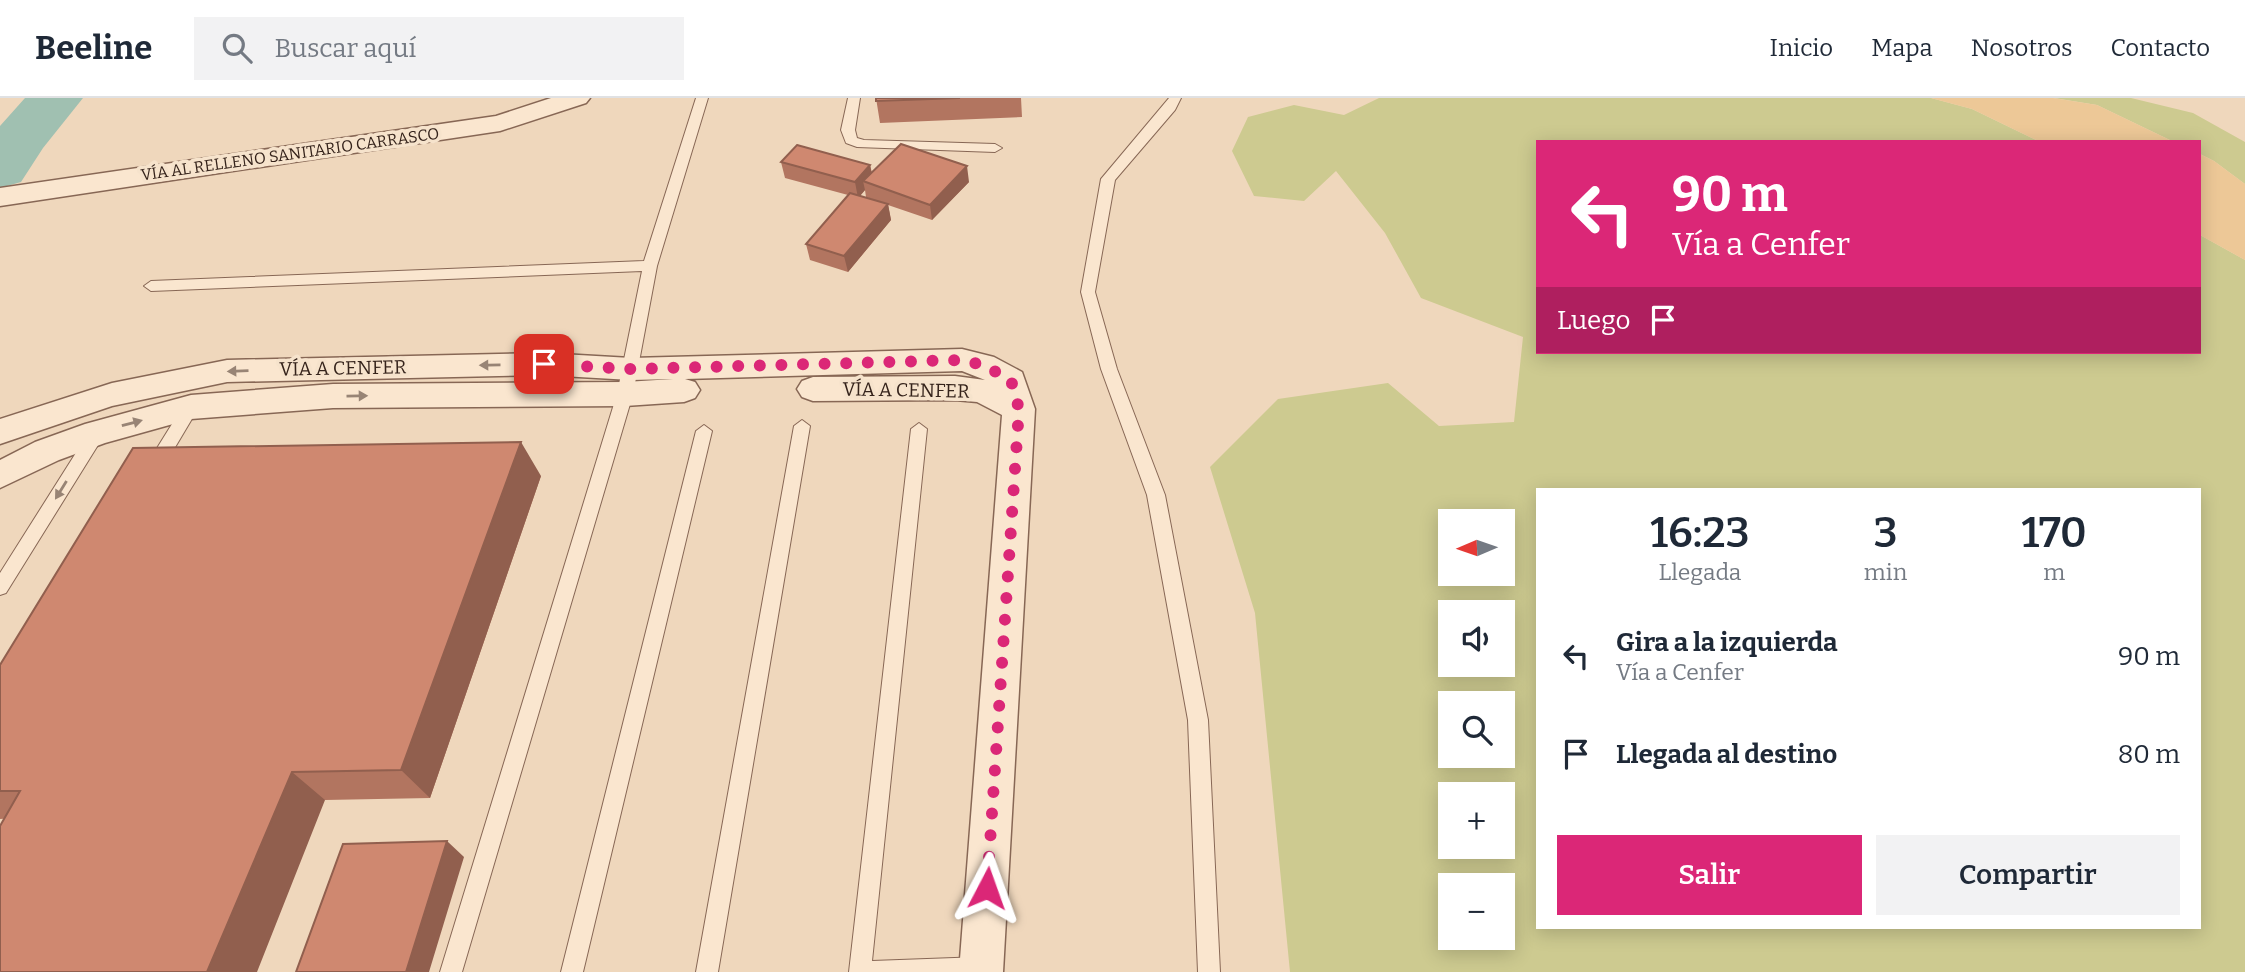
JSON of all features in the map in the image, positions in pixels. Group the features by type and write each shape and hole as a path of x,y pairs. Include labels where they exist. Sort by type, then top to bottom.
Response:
{"street":[{"name":"VÍA AL RELLENO SANITARIO CARRASCO","path":"0,197 500,123 577,98"},
{"name":"VÍA A CENFER","path":"0,432 114,392 177,378 227,371 544,364 679,390 955,388 982,391 1019,409 981,970"},
{"name":"VÍA A CENFER","path":"0,475 47,451 97,432 191,407 333,396 628,381"}],"lane":[{"path":"451,972 628,381 650,266 702,98"},
{"path":"854,98 848,130 851,140 862,144 995,148"},
{"path":"1175,98 1108,179 1088,292 1109,369 1156,495 1198,720 1209,972"},
{"path":"151,286 650,266"},
{"path":"145,482 191,407"},
{"path":"707,972 802,426"},
{"path":"919,429 862,972 981,970"},
{"path":"572,972 704,431"},
{"path":"0,588 97,432"}],"shaded area":[{"path":"1379,98 1931,98 1972,109 2036,140 1536,140 1536,354 2201,354 2201,236 2245,260 2245,972 1290,972 1255,613 1210,467 1278,399 1388,383 1439,426 1514,422 1523,337 1421,298 1385,233 1336,171 1304,201 1254,196 1232,151 1248,117 1294,105 1344,115"},
{"path":"2054,98 2131,98 2193,113 2245,142 2245,184 2201,154 2201,140 2170,140 2097,105"}],"sand":[{"path":"1931,98 2053,98 2097,105 2170,140 2036,140 1972,109"},
{"path":"2201,154 2245,184 2245,260 2201,236"}],"building":[{"path":"876,98 960,98 876,101"},
{"path":"901,144 967,166 930,205 863,181"},
{"path":"797,145 870,165 855,182 781,162"},
{"path":"850,193 888,204 844,256 806,244"},
{"path":"521,442 401,770 292,772 207,972 0,972 0,826 20,791 0,791 0,665 133,448"},
{"path":"447,841 406,972 296,972 343,844"}],"waterway":[{"path":"0,169 21,138 55,98"}],"route":[{"path":"544,364 631,369 962,360 983,365 1011,380 1019,409 987,888"}]}
